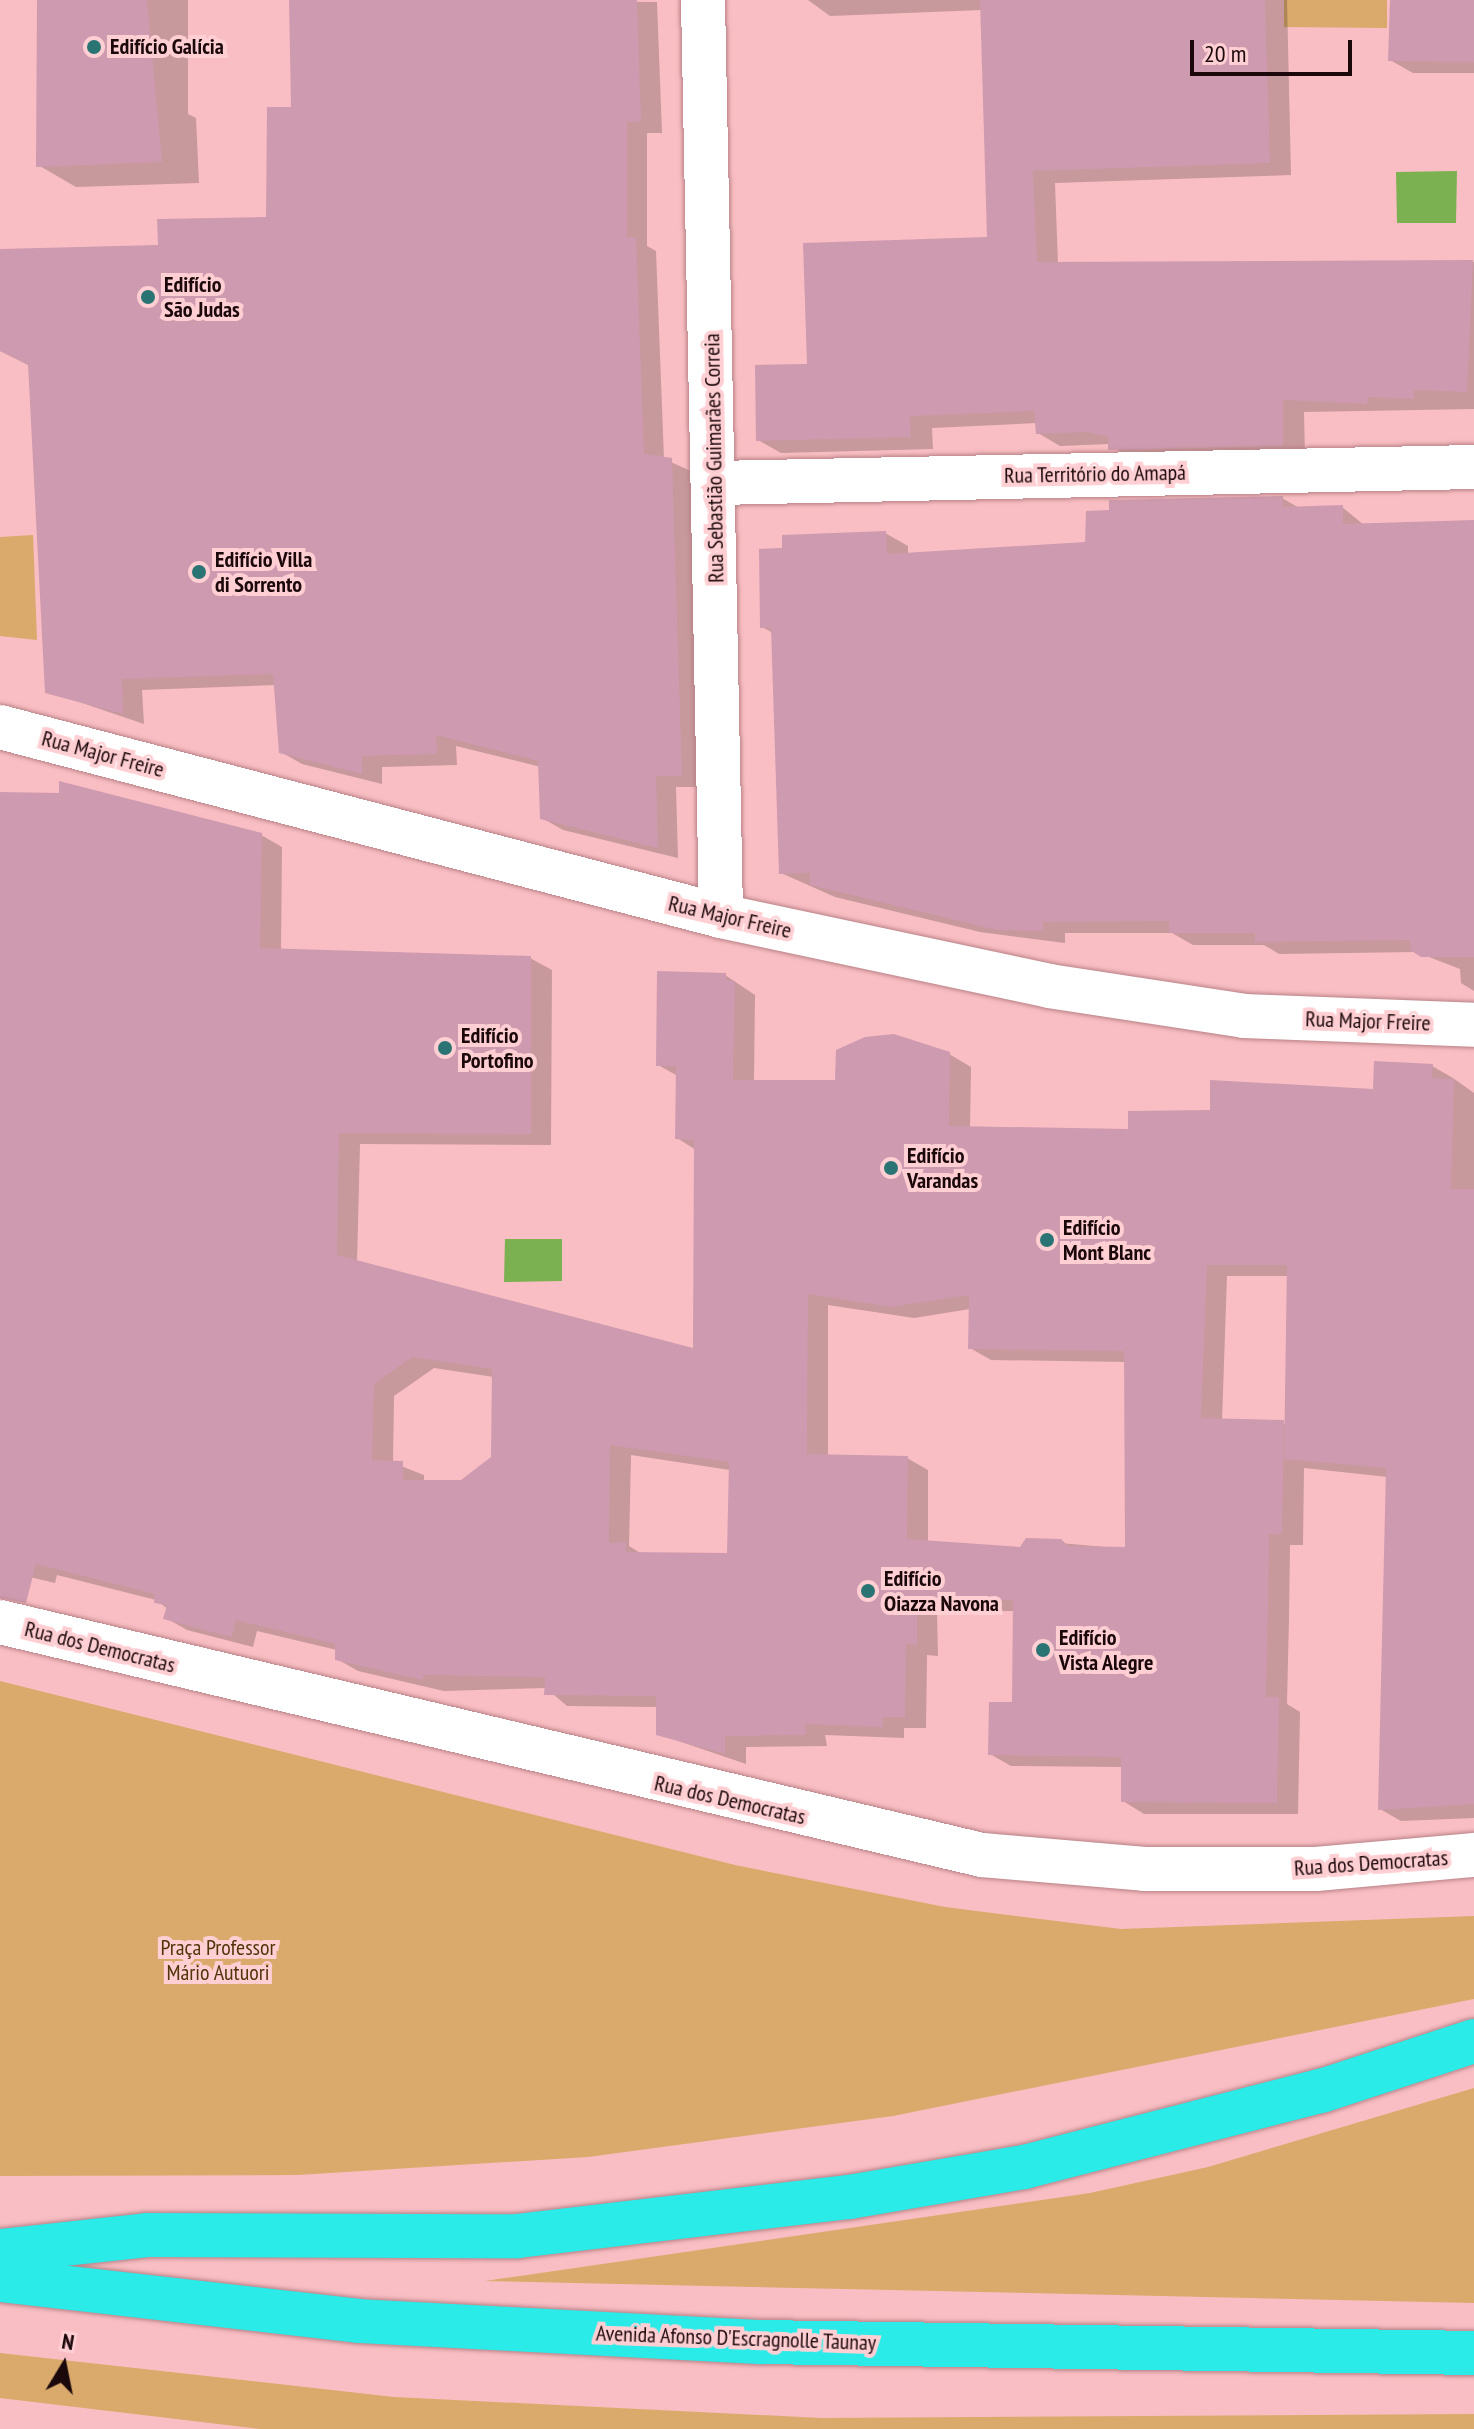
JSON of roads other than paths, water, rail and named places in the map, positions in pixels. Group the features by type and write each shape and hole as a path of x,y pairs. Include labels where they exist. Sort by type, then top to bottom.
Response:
{"highway":[{"path":"0,2251 147,2235 517,2236 849,2197 1024,2167 1321,2091 1474,2041"},
{"name":"Avenida Afonso D'Escragnolle Taunay","path":"0,2280 359,2321 760,2342 1474,2353"}],"street":[{"name":"Rua Sebastião Guimarães Correia","path":"703,0 716,483 721,916"},
{"name":"Rua Território do Amapá","path":"716,483 1474,467"},
{"name":"Rua Major Freire","path":"0,727 721,916 1049,986 1244,1016 1474,1025"},
{"name":"Rua dos Democratas","path":"0,1622 982,1855 1144,1869 1316,1869 1474,1855"}],"place":[{"name":"Edifício Galícia","path":"94,47"},
{"name":"Edifício São Judas","path":"148,297"},
{"name":"Edifício Villa di Sorrento","path":"199,572"},
{"name":"Edifício Portofino","path":"445,1048"},
{"name":"Edifício Varandas","path":"891,1168"},
{"name":"Edifício Mont Blanc","path":"1047,1240"},
{"name":"Edifício Oiazza Navona","path":"868,1591"},
{"name":"Edifício Vista Alegre","path":"1043,1650"}],"park label":[{"name":"Praça Professor Mário Autuori","path":"218,1960"}]}
